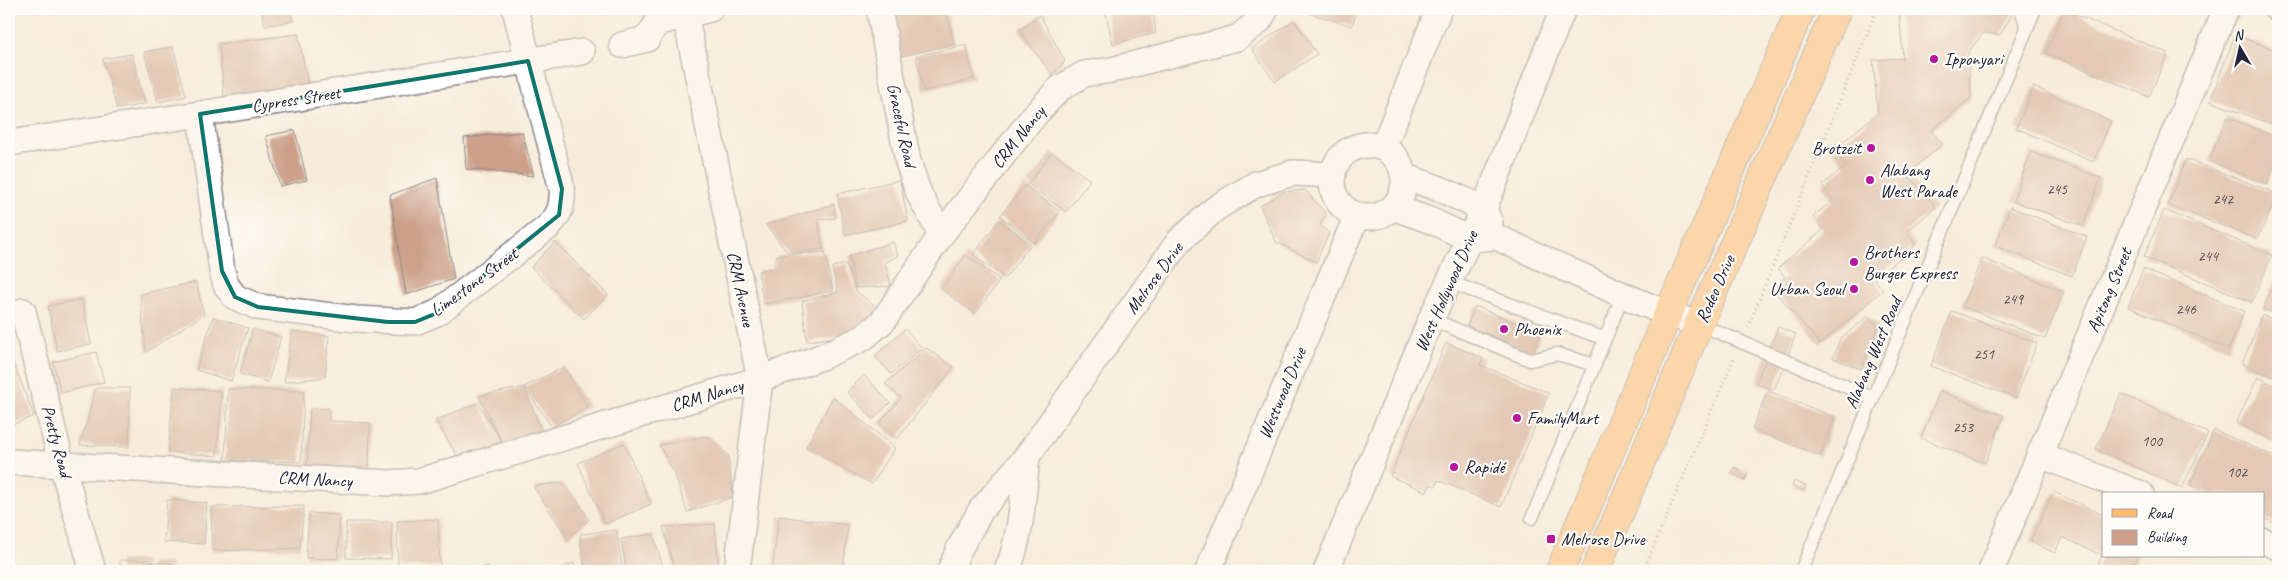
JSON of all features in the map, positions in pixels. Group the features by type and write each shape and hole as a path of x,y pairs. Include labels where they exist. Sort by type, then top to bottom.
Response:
{"main road":[{"name":"Rodeo Drive","path":"1560,571 1668,314 1801,9"},
{"name":"Rodeo Drive","path":"1595,571 1837,9"}],"street":[{"name":"Limestone Street","path":"200,114 222,271 226,286 235,297 258,307 357,319 415,322 437,313 457,299 548,227 559,215 563,203 562,190 514,9"},
{"path":"622,45 647,39 658,23 684,12 710,9"},
{"name":"Graceful Road","path":"880,9 908,162 919,194 941,235"},
{"name":"CRM Nancy","path":"9,462 389,483 419,481 760,379 863,338 883,321 941,235 1033,117 1060,88 1084,74 1111,70 1237,38 1259,21 1266,9"},
{"path":"1383,148 1439,9"},
{"name":"West Hollywood Drive","path":"1326,571 1431,319 1484,209 1563,9"},
{"name":"Apitong Street","path":"1992,571 2226,9"},
{"name":"CRM Avenue","path":"684,12 760,379 737,571"},
{"name":"Cypress Street","path":"9,143 582,52"},
{"path":"1372,146 1383,148 1393,155 1400,164 1404,176 1404,187 1400,198 1393,207 1382,214 1370,217 1357,215 1346,209 1337,199 1333,188 1333,175 1336,165 1351,150 1372,146"},
{"name":"Melrose Drive","path":"950,571 959,549 981,510 1027,456 1179,241 1216,208 1256,184 1293,173 1333,175"},
{"path":"1404,176 1440,189 1484,209 1496,237"},
{"path":"1393,207 1434,222 1469,239 1496,237 1668,314 1700,324"},
{"name":"Westwood Drive","path":"1208,571 1357,215"},
{"name":"Pretty Road","path":"23,311 62,465 92,571"},
{"path":"2040,455 2136,492"},
{"name":"Melrose Drive","path":"1007,571 1013,556 1020,525 1027,456"},
{"path":"2264,541 2278,547"}],"lane":[{"path":"2021,9 2027,27"},
{"name":"Alabang West Road","path":"1801,571 2035,9"},
{"path":"1449,282 1605,340"},
{"path":"1532,518 1623,294"},
{"path":"1431,319 1530,360 1558,354 1595,365"},
{"path":"1700,324 1873,398"}],"path":[{"path":"1643,571 1741,342 1877,9"}],"highlighted area":[{"path":"528,61 562,189 559,215 437,313 415,322 388,322 258,307 235,297 222,271 200,114"}],"building":[{"path":"261,9 290,9 293,21 265,26"},
{"path":"890,9 946,9 954,44 902,56"},
{"path":"1105,9 1153,9 1156,33 1113,44"},
{"path":"1311,9 1357,9 1352,26 1309,13"},
{"name":"Alabang West Parade","path":"1899,9 2015,9 2000,35 1983,33 1968,53 1971,98 1931,131 1943,144 1907,174 1936,207 1906,232 1916,245 1874,279 1883,290 1820,344 1773,289 1785,277 1778,268 1823,230 1813,216 1833,201 1822,185 1846,166 1832,151 1878,113 1873,60 1903,58"},
{"path":"2064,10 2168,53 2149,97 2046,53"},
{"path":"1040,15 1065,61 1052,75 1019,30"},
{"path":"1294,20 1317,54 1275,82 1252,49"},
{"path":"298,34 308,85 224,98 219,44"},
{"path":"2235,35 2278,51 2278,127 2210,101"},
{"path":"966,45 974,79 924,91 916,56"},
{"path":"173,47 186,96 158,102 144,52"},
{"path":"132,54 145,104 117,109 103,59"},
{"path":"2034,87 2111,121 2093,162 2016,128"},
{"path":"2227,117 2278,138 2278,156 2267,184 2209,161"},
{"path":"295,130 307,180 280,186 266,136"},
{"path":"522,132 534,176 466,169 464,138"},
{"path":"1052,152 1090,180 1066,212 1028,184"},
{"path":"2031,152 2101,178 2083,226 2013,201"},
{"path":"2186,159 2278,194 2257,239 2168,205"},
{"path":"437,178 454,279 406,295 390,195"},
{"path":"900,180 908,221 845,235 837,194"},
{"path":"1025,185 1060,212 1034,243 1000,216"},
{"path":"1305,190 1326,214 1320,225 1329,233 1316,262 1276,242 1260,206 1283,192"},
{"path":"834,204 836,218 818,220 823,249 788,253 766,225"},
{"path":"2010,207 2087,237 2072,276 1995,246"},
{"path":"2164,210 2272,255 2252,302 2144,257"},
{"path":"999,220 1031,244 1005,278 973,255"},
{"path":"555,242 608,295 584,319 531,267"},
{"path":"893,242 898,256 885,262 891,286 856,288 849,256"},
{"path":"825,252 833,291 764,304 758,271 774,268 777,255"},
{"path":"966,255 1000,280 975,314 941,289"},
{"path":"1982,258 2064,292 2045,339 1962,306"},
{"path":"846,264 856,291 881,311 851,335 807,341 802,301 838,292 832,267"},
{"path":"2143,269 2244,311 2229,349 2128,307"},
{"path":"2278,271 2278,315 2263,309"},
{"path":"196,282 204,314 146,352 140,294"},
{"path":"82,299 91,344 57,351 48,306"},
{"name":"Phoenix","path":"1475,306 1541,333 1533,353 1467,326"},
{"path":"1952,311 2037,343 2016,398 1931,366"},
{"path":"2262,315 2278,322 2278,378 2242,364"},
{"path":"213,317 248,328 231,381 196,370"},
{"path":"1867,317 1879,326 1861,369 1833,358 1840,339"},
{"path":"1778,327 1796,334 1774,390 1756,383"},
{"path":"253,329 281,337 268,382 240,374"},
{"path":"905,329 922,348 891,374 875,356"},
{"path":"292,331 329,336 325,377 284,382"},
{"path":"1446,343 1483,358 1480,365 1549,393 1501,507 1438,480 1436,486 1431,484 1427,492 1390,476"},
{"path":"926,348 954,367 897,439 879,423 901,398 885,384"},
{"path":"9,351 34,416 9,426"},
{"path":"96,352 104,382 61,393 53,362"},
{"path":"564,367 588,407 552,427 524,387"},
{"path":"864,375 890,403 873,419 847,392"},
{"path":"2258,377 2278,387 2278,443 2236,423"},
{"path":"174,387 222,391 217,456 168,452"},
{"path":"524,387 542,432 462,464 436,420 478,403 503,444 479,396"},
{"path":"96,388 130,388 129,447 80,445"},
{"path":"228,389 304,391 301,462 225,460"},
{"path":"1768,391 1835,417 1820,456 1752,429"},
{"path":"1940,391 2004,416 1985,463 1921,438"},
{"path":"2121,394 2208,433 2182,488 2096,449"},
{"path":"833,397 895,448 872,484 806,447"},
{"path":"329,408 329,421 370,423 369,469 307,465 310,409"},
{"path":"2214,430 2278,458 2278,524 2264,518 2264,492 2205,492 2190,485"},
{"path":"708,436 728,455 733,497 687,512 675,475 659,445"},
{"path":"624,443 651,504 605,524 578,463"},
{"path":"1734,467 1748,473 1745,480 1731,474"},
{"path":"1794,481 1806,486 1804,491 1792,486"},
{"path":"562,483 578,501 589,520 568,538 533,486"},
{"path":"2054,492 2102,515 2102,555 2062,537 2055,553 2030,541"},
{"path":"167,500 207,503 204,544 164,542"},
{"path":"304,506 300,548 212,551 211,507"},
{"path":"309,513 340,515 338,559 306,558"},
{"path":"779,516 848,525 843,571 772,571"},
{"path":"438,519 440,566 398,568 397,521"},
{"path":"346,522 392,522 391,559 346,558"},
{"path":"715,524 719,571 675,571 663,527"},
{"path":"617,530 622,571 585,571 580,534"},
{"path":"653,534 663,567 660,571 627,571 621,539"},
{"path":"2102,555 2102,558 2137,558 2131,571 2100,571 2096,569"},
{"path":"120,560 146,560 145,571 120,571"},
{"path":"151,562 171,563 170,571 150,571"},
{"path":"574,563 576,571 554,571"},
{"path":"488,566 488,571 457,571 457,570"}],"place":[{"name":"Ipponyari","path":"1934,59"},
{"name":"Brotzeit","path":"1871,148"},
{"name":"Alabang West Parade","path":"1870,180"},
{"name":"Brothers Burger Express","path":"1854,262"},
{"name":"Urban Seoul","path":"1854,289"},
{"name":"Phoenix","path":"1504,329"},
{"name":"FamilyMart","path":"1517,418"},
{"name":"Rapidé","path":"1454,467"},
{"name":"Melrose Drive","path":"1551,539"}]}
